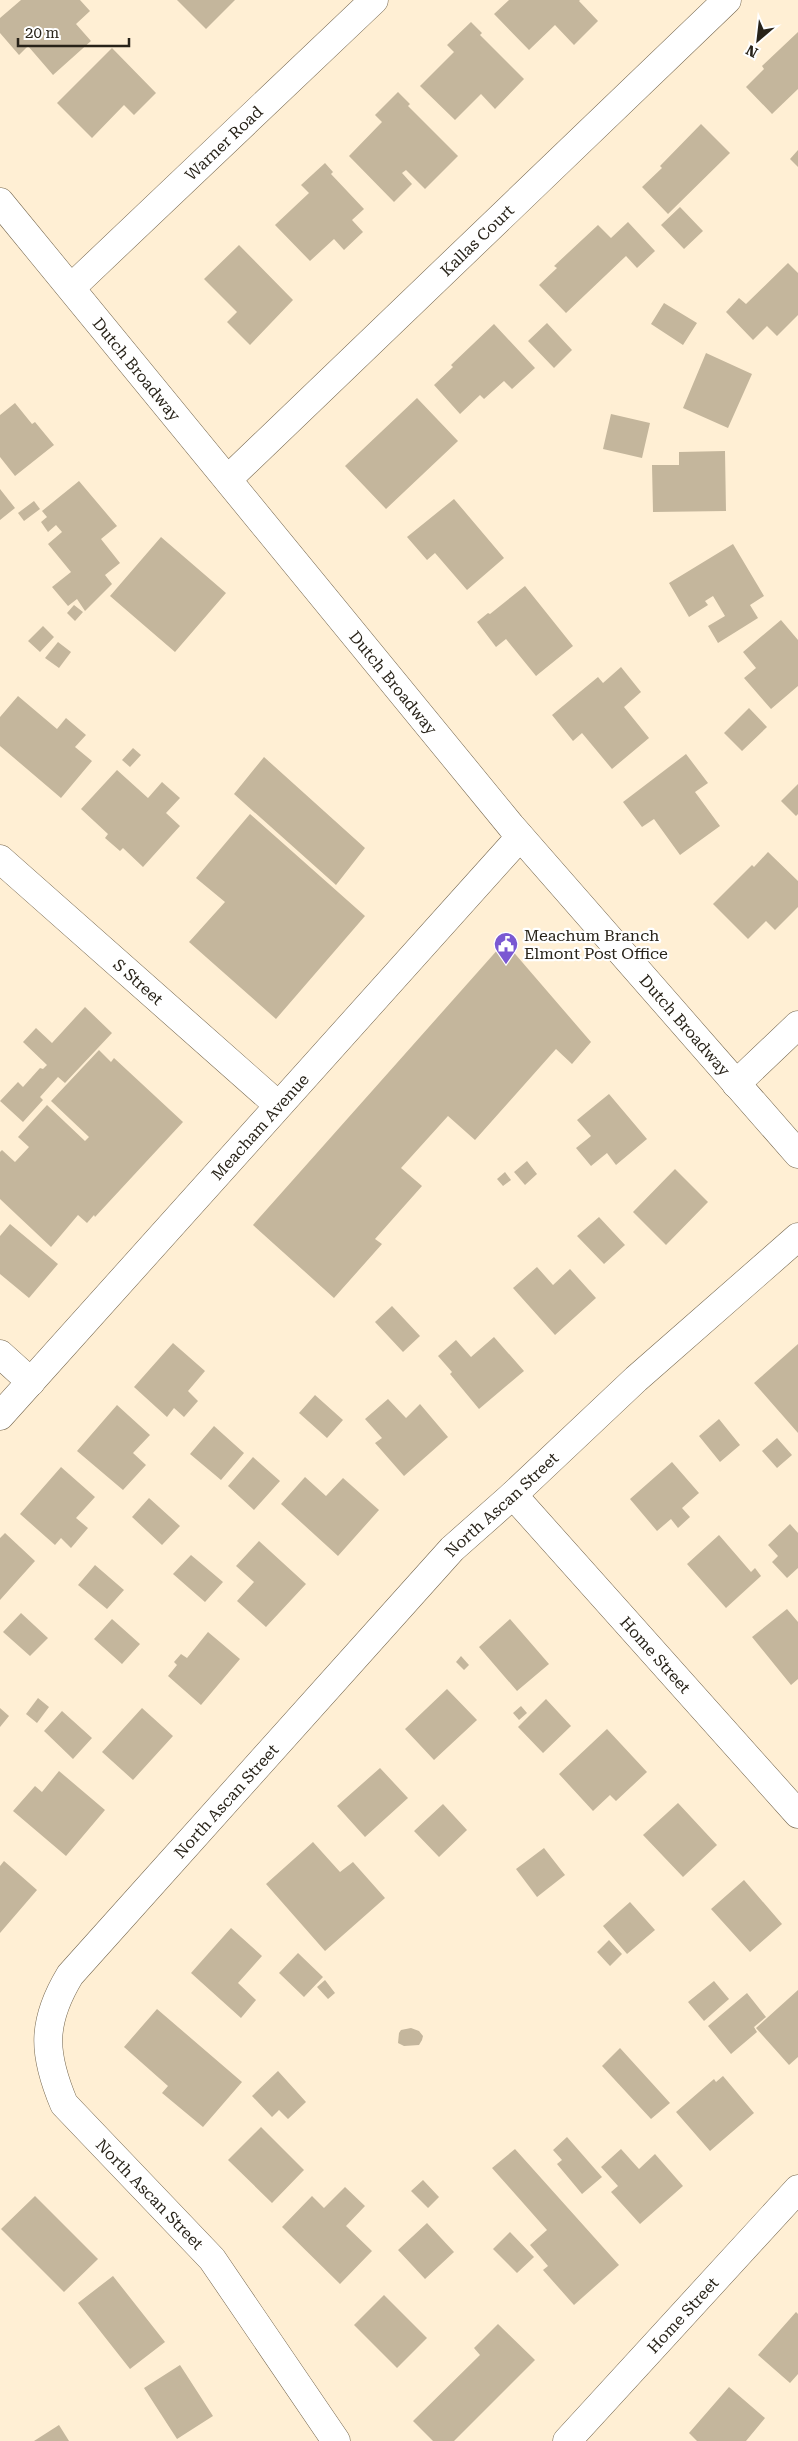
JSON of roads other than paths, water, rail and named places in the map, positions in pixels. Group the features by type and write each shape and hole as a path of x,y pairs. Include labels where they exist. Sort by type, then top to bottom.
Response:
{"street":[{"name":"Warner Road","path":"72,287 374,0"},
{"name":"Kallas Court","path":"228,479 727,0"},
{"name":"Dutch Broadway","path":"0,202 72,287 520,837 798,1154"},
{"name":"Meacham Avenue","path":"0,1416 520,837"},
{"name":"S Street","path":"0,858 278,1105"},
{"path":"736,1084 798,1025"},
{"name":"North Ascan Street","path":"336,2441 212,2258 64,2104 52,2074 47,2043 56,1998 70,1975 452,1549 513,1495 636,1379 798,1237"},
{"path":"0,1354 31,1382"},
{"name":"Home Street","path":"513,1495 798,1814"},
{"name":"Home Street","path":"568,2441 798,2189"}],"place":[{"name":"Meachum Branch Elmont Post Office","path":"506,965"}]}
